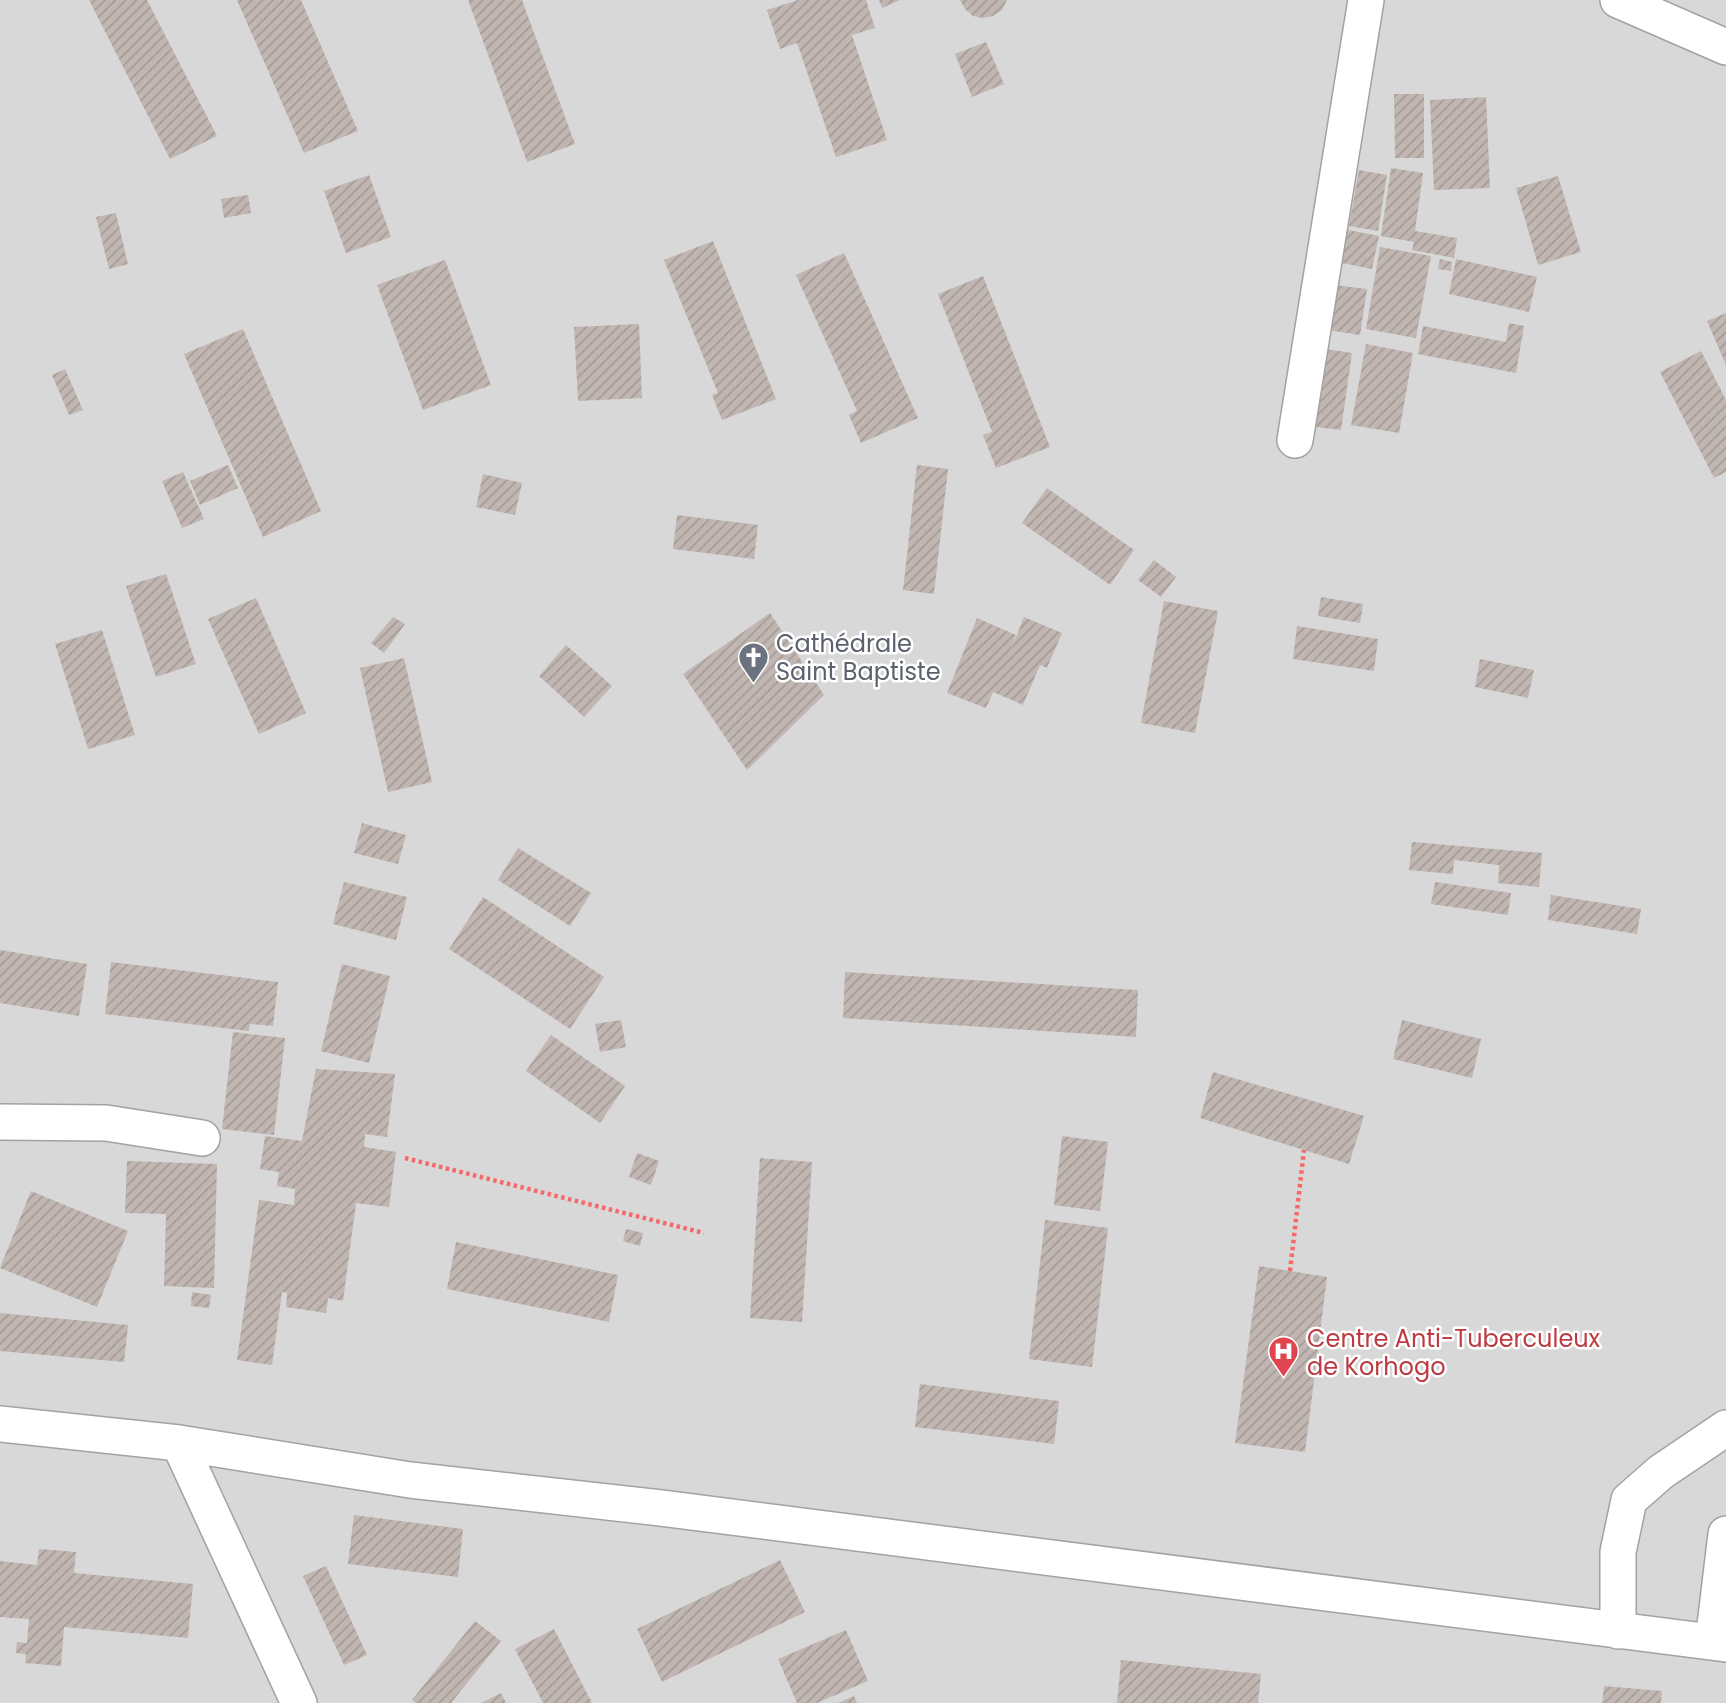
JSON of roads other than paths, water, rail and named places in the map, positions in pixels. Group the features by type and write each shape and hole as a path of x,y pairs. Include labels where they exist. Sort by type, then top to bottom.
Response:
{"street":[{"path":"1295,440 1366,0"},
{"path":"1618,0 1726,47"},
{"path":"0,1122 106,1122 202,1138"},
{"path":"0,1424 179,1443 410,1480 661,1508 1719,1643 1726,1534"},
{"path":"1618,1631 1618,1552 1629,1500 1661,1472 1726,1428"},
{"path":"179,1443 299,1703"}],"place":[{"name":"Cathédrale Saint Baptiste","path":"753,684"},
{"name":"Centre Anti-Tuberculeux de Korhogo","path":"1284,1379"}]}
